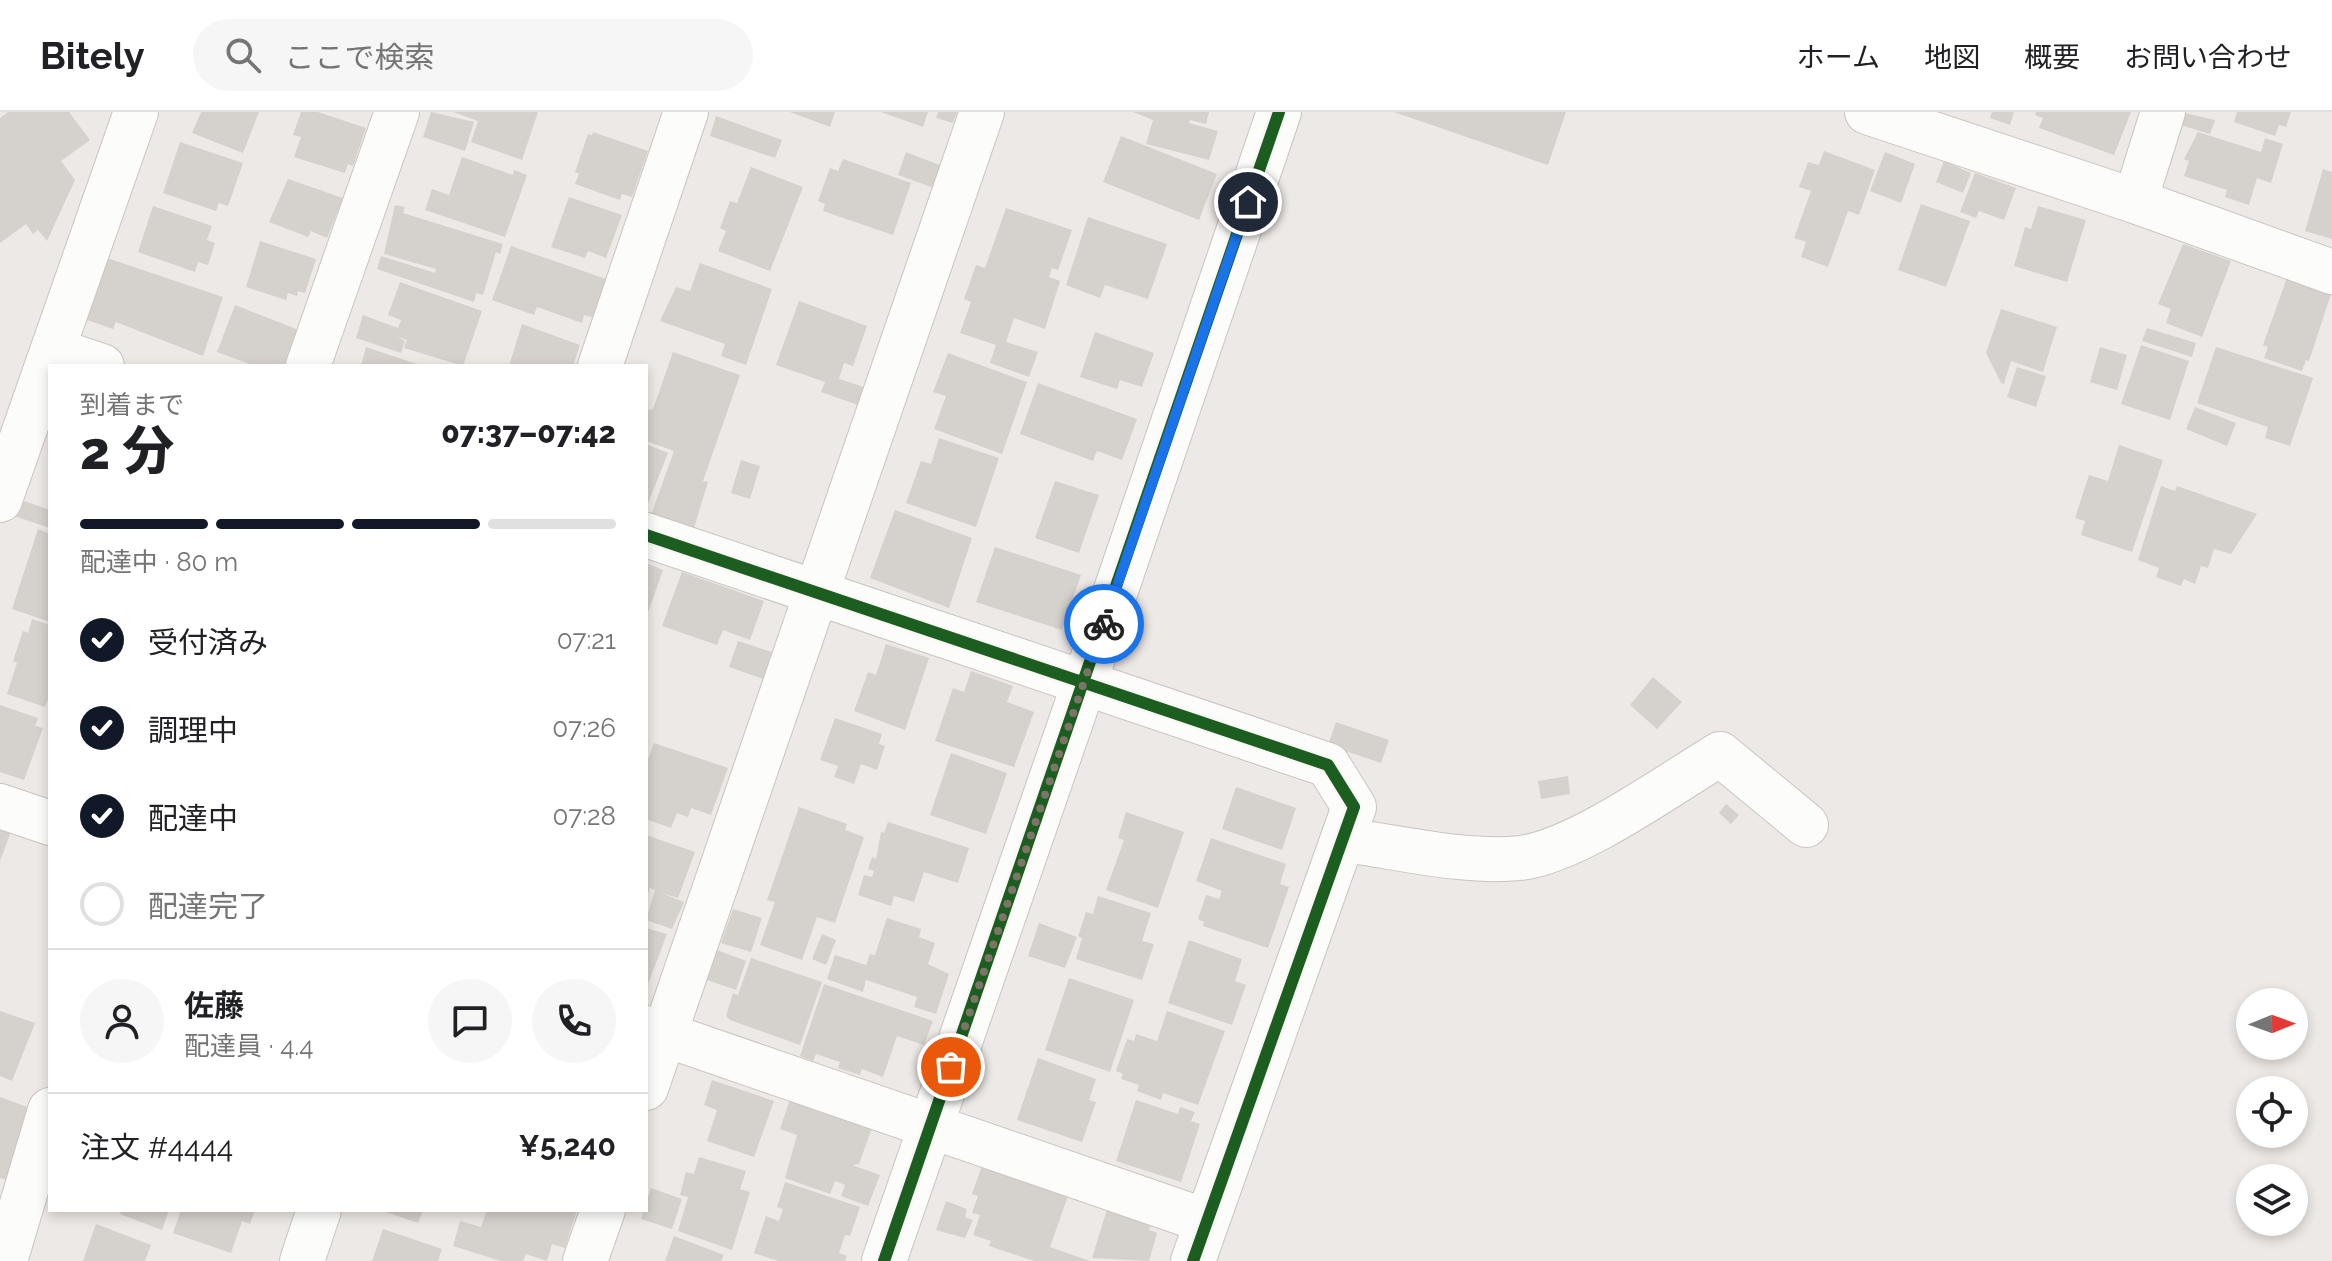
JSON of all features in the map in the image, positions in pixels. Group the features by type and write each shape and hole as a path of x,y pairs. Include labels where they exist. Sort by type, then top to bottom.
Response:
{"street":[{"path":"49,364 136,112"},
{"path":"309,364 397,112"},
{"path":"601,364 686,112"},
{"path":"648,1077 656,1031 818,593 982,112"},
{"path":"884,1261 1279,112"},
{"path":"2135,201 2163,112"},
{"path":"1872,113 2135,201 2332,272"},
{"path":"54,350 96,364"},
{"path":"0,500 48,367"},
{"path":"648,536 1328,765 1354,807 1200,1241 930,1126 656,1031"},
{"path":"1344,840 1460,855 1520,858 1563,847 1720,754 1806,825"},
{"path":"0,806 48,822"},
{"path":"5,1261 48,1117"},
{"path":"302,1261 318,1212"},
{"path":"585,1261 602,1212"}],"building":[{"path":"8,112 69,112 90,140 61,161 75,180 47,241 38,230 33,234 26,224 0,243 0,118"},
{"path":"201,112 259,112 243,153 192,133"},
{"path":"301,112 318,112 366,128 353,166 348,164 345,173 294,157 301,137 293,135"},
{"path":"431,112 474,122 465,151 423,137"},
{"path":"453,112 538,112 522,160 471,142 478,121"},
{"path":"790,112 835,112 830,127"},
{"path":"881,112 928,112 923,127"},
{"path":"938,112 957,112 953,123 936,118"},
{"path":"1133,112 1209,112 1206,124 1190,120 1189,123 1218,131 1209,160 1146,144 1153,120"},
{"path":"1394,112 1566,112 1548,165"},
{"path":"1992,112 2014,112 2010,125 1990,118"},
{"path":"2036,112 2131,112 2114,155 2039,128 2043,118 2035,115"},
{"path":"2181,112 2215,120 2210,134 2177,124"},
{"path":"2237,112 2291,112 2286,127 2279,125 2275,136 2234,122"},
{"path":"716,116 782,140 775,158 710,136"},
{"path":"593,132 648,151 632,197 622,194 620,200 575,184 579,174 575,172 588,134 592,135"},
{"path":"2198,132 2261,152 2265,138 2283,144 2271,183 2257,178 2249,205 2225,197 2227,190 2184,176 2189,161 2184,159"},
{"path":"1121,136 1217,174 1199,220 1103,182"},
{"path":"180,142 243,163 228,206 219,203 216,211 163,193"},
{"path":"1824,151 1875,170 1859,215 1848,211 1828,267 1801,257 1806,242 1794,238 1811,191 1799,187 1808,162 1819,165"},
{"path":"906,152 942,166 934,188 898,175"},
{"path":"1885,152 1915,164 1901,203 1870,191"},
{"path":"462,157 513,175 514,170 527,175 505,237 425,210 432,189 449,195"},
{"path":"843,159 911,183 893,235 823,211 825,204 818,201 830,168 838,171"},
{"path":"1944,161 1971,173 1963,193 1936,182"},
{"path":"751,167 803,187 770,271 718,251 726,231 720,228 730,201 737,203"},
{"path":"2323,169 2332,172 2332,239 2305,231"},
{"path":"1975,173 2016,188 2004,220 1979,211 1976,218 1960,212"},
{"path":"288,179 343,198 327,238 311,231 308,237 269,222"},
{"path":"569,197 622,215 606,258 588,251 585,258 551,247"},
{"path":"1921,204 1970,221 1946,287 1898,270"},
{"path":"395,205 405,207 403,213 503,244 500,254 496,252 483,295 476,293 474,302 377,269 381,256 435,273 436,269 384,254"},
{"path":"153,206 212,226 207,240 215,243 208,265 198,262 195,272 138,252"},
{"path":"2038,206 2086,220 2067,282 2014,266 2025,227 2031,229"},
{"path":"1006,208 1072,230 1058,270 1052,268 1049,277 1060,281 1045,329 1014,318 1006,342 1038,352 1029,377 990,363 996,345 960,333 971,302 964,299 976,265 985,268"},
{"path":"1088,217 1167,244 1148,299 1105,285 1100,298 1066,285"},
{"path":"260,241 316,259 305,293 298,291 297,296 288,293 286,300 246,287"},
{"path":"2183,244 2231,261 2202,337 2166,323 2171,309 2158,304"},
{"path":"511,246 609,280 595,318 584,315 582,323 537,307 534,315 492,300"},
{"path":"107,258 223,297 203,356 116,322 113,329 87,320 91,308 75,303"},
{"path":"700,263 772,289 746,365 721,356 725,344 660,321 676,287 690,291"},
{"path":"2288,275 2332,291 2309,361 2306,360 2302,371 2264,358 2268,347 2263,345"},
{"path":"400,282 482,311 464,364 404,348 407,340 397,337 405,341 401,353 356,338 363,315 398,328 401,320 388,315"},
{"path":"799,301 867,326 853,366 844,363 839,379 864,387 858,405 821,392 825,382 776,365"},
{"path":"235,305 299,330 287,364 250,364 217,352"},
{"path":"2001,309 2057,327 2043,372 2011,361 2004,384 2001,383 1986,353"},
{"path":"522,324 580,345 574,364 510,364"},
{"path":"2147,328 2196,343 2192,357 2142,341"},
{"path":"1095,332 1154,353 1142,387 1120,380 1117,389 1080,377"},
{"path":"2141,345 2189,361 2170,420 2121,404"},
{"path":"366,347 417,364 362,364"},
{"path":"2100,347 2127,355 2117,390 2090,382"},
{"path":"2216,347 2313,378 2290,446 2265,438 2268,427 2197,403"},
{"path":"673,352 740,375 703,481 708,482 694,528 651,515 674,451 648,442 648,410 653,409"},
{"path":"948,353 1027,382 1002,454 934,429 946,396 933,392"},
{"path":"2017,367 2046,376 2036,407 2007,397"},
{"path":"1038,383 1137,419 1122,460 1097,451 1093,461 1020,434"},
{"path":"2195,407 2236,423 2227,446 2186,429"},
{"path":"939,438 999,458 976,527 906,503 921,461 931,464"},
{"path":"648,445 668,453 648,503"},
{"path":"2119,445 2163,460 2132,552 2081,535 2085,521 2075,518 2089,475 2108,481"},
{"path":"741,460 760,466 750,499 731,493"},
{"path":"1055,481 1099,495 1079,553 1035,538"},
{"path":"2161,486 2175,491 2177,486 2257,514 2231,554 2214,549 2208,568 2201,566 2195,584 2184,579 2181,586 2156,577 2159,568 2138,560"},
{"path":"13,497 48,509 48,527 8,514"},
{"path":"895,510 972,538 949,608 870,578"},
{"path":"38,529 48,533 48,621 12,609"},
{"path":"995,547 1081,575 1062,630 976,602"},
{"path":"648,564 663,570 648,612"},
{"path":"682,572 764,601 750,640 723,630 717,645 662,626"},
{"path":"32,619 48,624 48,699 45,707 7,694 23,631 28,633"},
{"path":"738,641 772,652 763,679 729,667"},
{"path":"886,644 929,658 905,730 854,711 868,672 876,675"},
{"path":"971,671 1013,686 1007,702 1034,712 1014,767 935,741 953,688 964,692"},
{"path":"1653,677 1682,702 1657,729 1630,705"},
{"path":"0,705 38,718 35,726 43,728 24,780 0,772"},
{"path":"835,718 882,734 879,744 885,746 877,770 861,764 854,784 834,777 838,766 820,760"},
{"path":"1336,722 1389,740 1381,763 1328,745"},
{"path":"654,743 728,768 711,815 691,808 688,817 677,813 671,828 648,820 648,760"},
{"path":"951,753 1007,773 986,834 930,815"},
{"path":"1568,776 1570,794 1541,799 1538,781"},
{"path":"1236,787 1296,808 1282,850 1222,829"},
{"path":"1726,804 1739,815 1731,824 1719,813"},
{"path":"799,807 847,824 845,830 864,837 835,923 817,917 802,960 760,945 775,902 767,900"},
{"path":"1126,812 1184,832 1158,908 1106,890 1124,840 1118,838"},
{"path":"888,822 969,848 958,883 924,872 914,902 894,896 891,906 858,895 864,875 872,877 874,871 868,869 872,857 876,859 881,832 884,833"},
{"path":"0,825 12,829 0,861"},
{"path":"648,836 695,852 678,898 661,893 684,902 672,929 648,921 655,890 650,888 648,893"},
{"path":"1211,838 1286,864 1280,884 1289,887 1268,948 1203,926 1204,922 1198,919 1206,895 1219,899 1222,891 1196,881"},
{"path":"1098,896 1151,913 1142,941 1154,944 1142,980 1076,959 1082,938 1078,936 1086,912 1093,914"},
{"path":"733,909 762,918 751,952 721,943"},
{"path":"887,918 921,929 919,937 935,943 928,964 949,974 936,1014 914,1007 917,997 866,980 863,992 827,979 835,955 866,965 870,954 875,955"},
{"path":"1039,923 1077,937 1065,968 1028,956"},
{"path":"648,929 667,934 648,984"},
{"path":"822,934 836,940 826,965 812,959"},
{"path":"1189,940 1242,959 1235,981 1246,985 1232,1025 1168,1003"},
{"path":"717,950 746,961 736,990 707,980"},
{"path":"751,958 822,982 800,1045 726,1016 733,993 738,995"},
{"path":"1069,978 1134,1000 1110,1072 1045,1050"},
{"path":"824,984 933,1021 924,1045 897,1036 883,1077 862,1069 860,1075 838,1068 840,1062 816,1054 813,1061 800,1056"},
{"path":"0,1011 35,1023 12,1081 0,1076"},
{"path":"1167,1011 1225,1031 1198,1105 1163,1093 1161,1100 1137,1091 1139,1085 1121,1079 1123,1074 1116,1071 1127,1039 1134,1041 1136,1034 1157,1041"},
{"path":"1038,1058 1096,1079 1089,1100 1096,1102 1082,1142 1017,1120"},
{"path":"712,1080 774,1101 754,1157 707,1141 717,1110 704,1105"},
{"path":"0,1097 38,1111 7,1180 0,1178"},
{"path":"790,1099 872,1128 859,1164 852,1165 880,1175 868,1206 841,1196 845,1185 835,1181 830,1194 785,1178 797,1135 780,1129"},
{"path":"1136,1100 1178,1114 1180,1107 1195,1112 1191,1121 1200,1124 1181,1182 1116,1161"},
{"path":"699,1157 746,1171 740,1189 750,1192 732,1250 678,1231 688,1197 680,1195 686,1172 694,1174"},
{"path":"983,1163 1068,1196 1050,1247 1090,1261 1034,1261 989,1246 991,1241 973,1235 980,1215 972,1213 978,1196 972,1194"},
{"path":"785,1182 860,1207 850,1236 845,1235 839,1253 847,1256 845,1261 778,1261 754,1253 766,1216 779,1221 783,1209 777,1207"},
{"path":"651,1188 682,1199 672,1229 641,1219 643,1212 648,1212"},
{"path":"946,1201 967,1209 965,1217 973,1220 965,1238 936,1230"},
{"path":"1108,1206 1152,1220 1149,1230 1157,1233 1149,1261 1092,1258"},
{"path":"120,1212 168,1212 162,1230"},
{"path":"180,1212 254,1212 250,1224 242,1221 231,1253 173,1233"},
{"path":"386,1212 422,1212 418,1223"},
{"path":"486,1212 576,1212 565,1248 552,1244 547,1261 526,1254 523,1261 501,1261 453,1246 460,1221 481,1227"},
{"path":"96,1224 151,1245 145,1261 83,1261"},
{"path":"383,1229 442,1249 438,1261 372,1261"},
{"path":"674,1236 724,1255 721,1261 665,1261"}],"cycle path":[{"path":"884,1261 1279,112"},
{"path":"648,536 1328,765 1354,807 1193,1261"}],"way so far":[{"path":"951,1067 1104,624"}],"route":[{"path":"1104,624 1248,202"}]}
